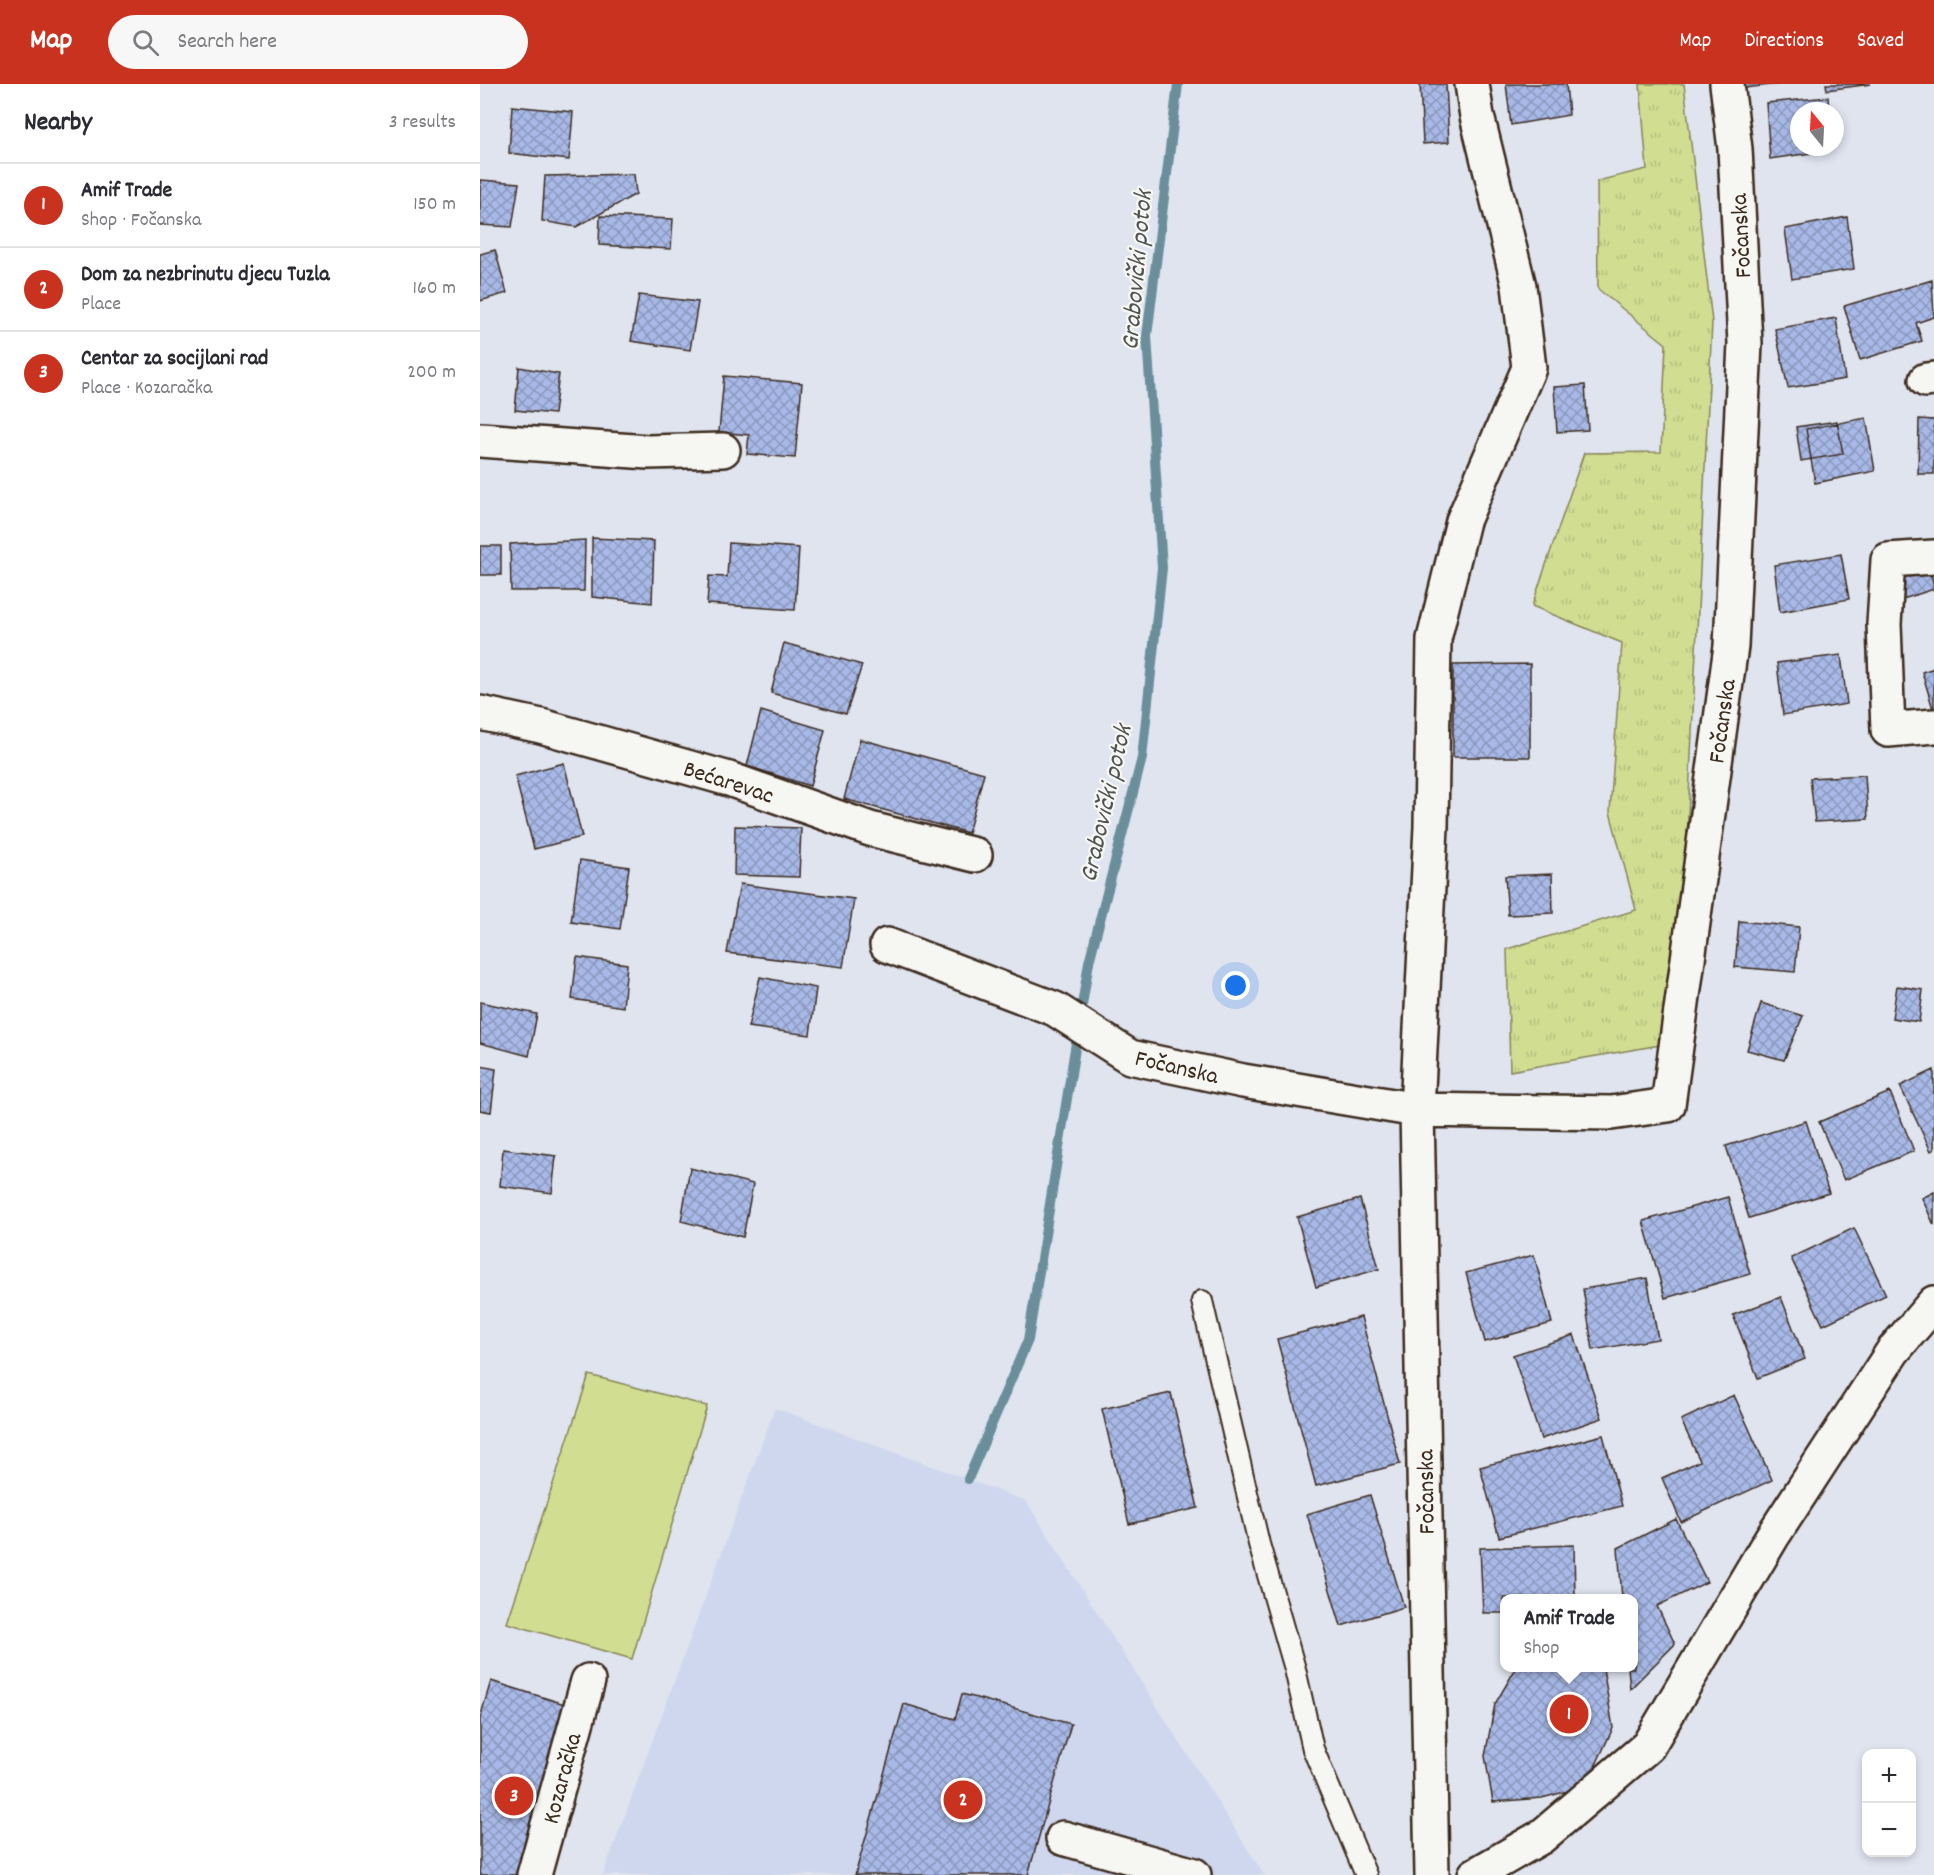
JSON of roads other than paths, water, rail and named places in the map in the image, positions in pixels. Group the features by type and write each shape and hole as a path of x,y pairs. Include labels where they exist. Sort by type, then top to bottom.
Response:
{"street":[{"name":"Fočanska","path":"1432,1875 1417,1110 1431,827 1434,639 1463,520 1529,368 1519,286 1477,116 1472,84"},
{"name":"Fočanska","path":"887,945 1055,1009 1130,1057 1232,1079 1417,1110 1611,1113 1668,1105 1731,646 1745,343 1735,149 1727,84"},
{"path":"480,440 648,452 723,450"},
{"path":"1934,557 1888,560 1884,624 1888,730 1934,726"},
{"name":"Bećarevac","path":"480,713 541,726 718,776 870,829 975,855"},
{"path":"1475,1875 1541,1837 1648,1746 1779,1527 1893,1351 1934,1303"},
{"name":"Kozaračka","path":"534,1875 588,1681"},
{"path":"1063,1838 1194,1875"}],"lane":[{"path":"1202,1301 1259,1544 1295,1669 1313,1749 1366,1875"}],"waterway":[{"name":"Grabovički potok","path":"968,1479 1028,1340 1089,962 1142,758 1162,568 1147,336 1178,84"}],"place":[{"name":"Amif Trade","path":"1569,1714"},
{"name":"Centar za socijlani rad","path":"514,1796"},
{"name":"Dom za nezbrinutu djecu Tuzla","path":"963,1800"}]}
